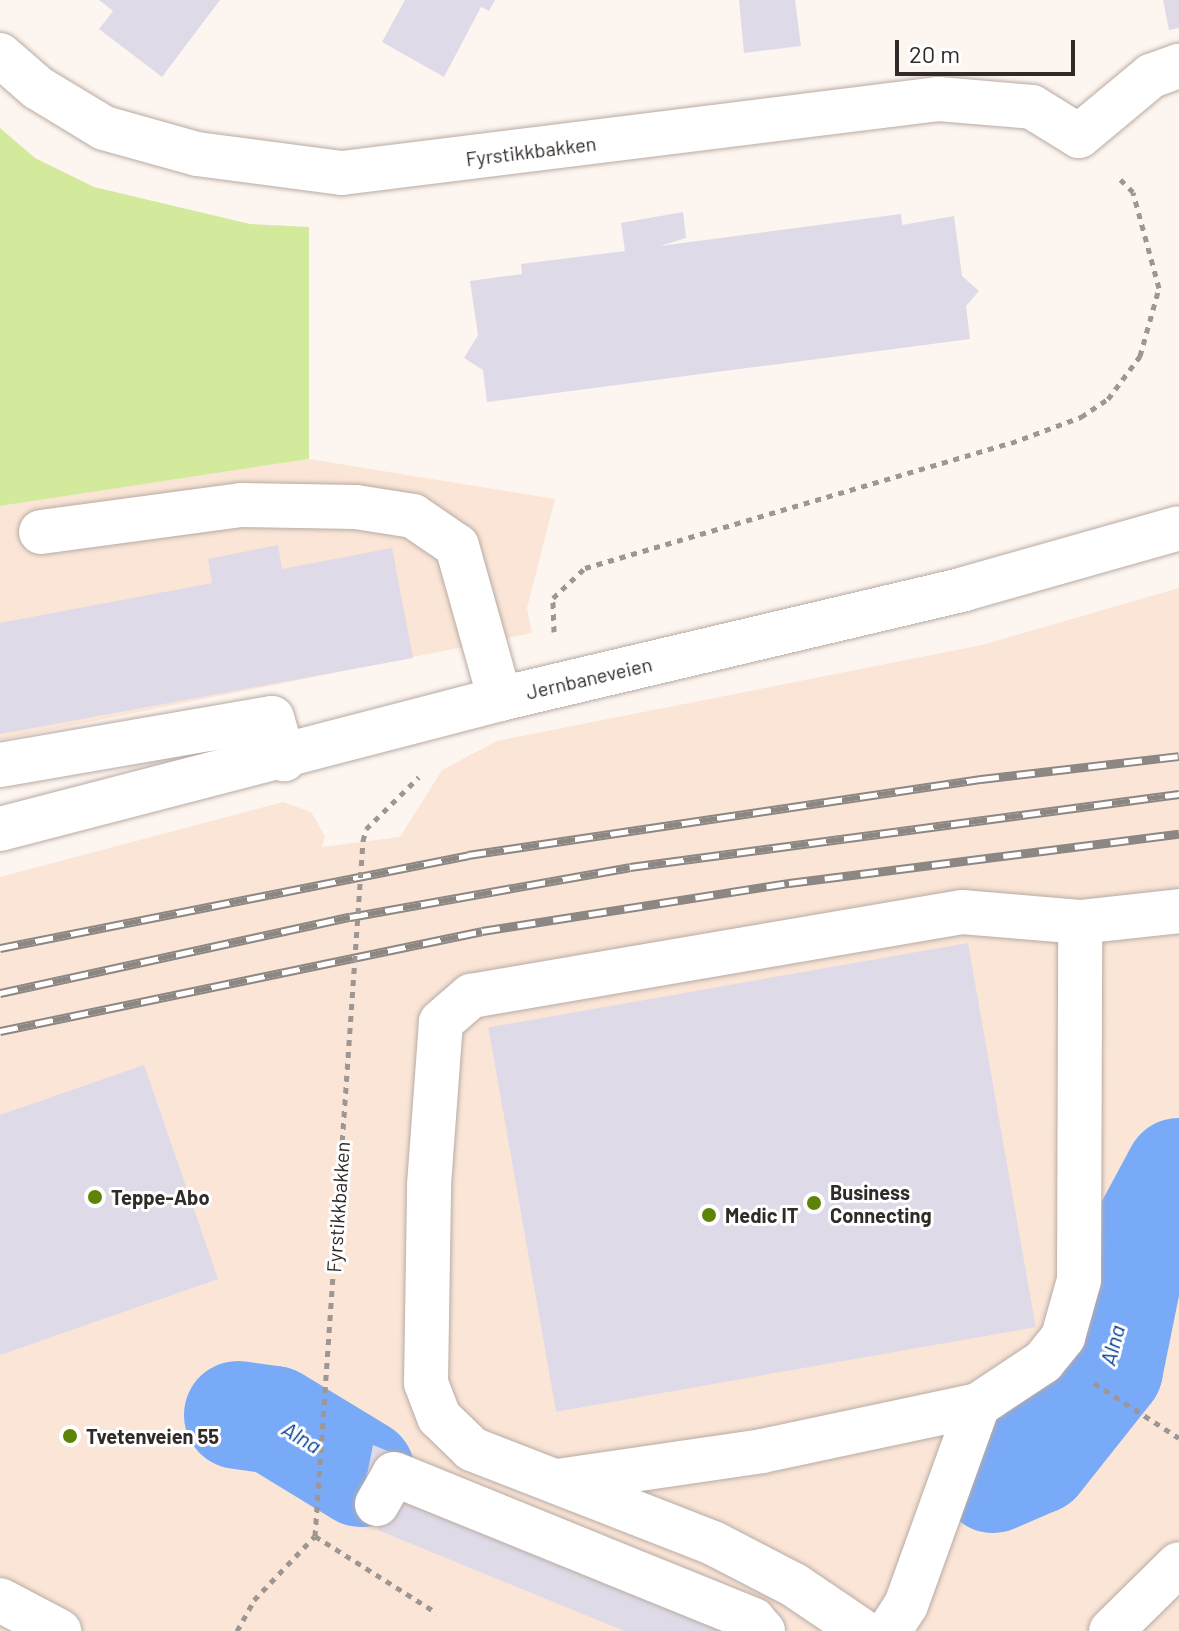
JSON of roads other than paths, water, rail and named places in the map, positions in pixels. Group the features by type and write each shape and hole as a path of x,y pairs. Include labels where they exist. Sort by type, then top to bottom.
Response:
{"street":[{"name":"Fyrstikkbakken","path":"0,55 38,88 104,128 197,154 342,173 939,99 1032,107 1079,136 1151,76 1179,66"},
{"path":"41,532 241,505 356,507 413,516 457,546 496,680"},
{"name":"Jernbaneveien","path":"0,829 284,759 496,680 949,593 1179,528"},
{"path":"0,765 272,718 284,759"},
{"path":"862,1631 794,1585 713,1543 472,1449 439,1417 426,1383 429,1185 441,1022 457,1004 619,967 962,912 1080,922 1179,911"},
{"path":"555,1482 762,1451 978,1405 1043,1362 1073,1313 1081,1234 1080,922"},
{"path":"889,1631 906,1605 978,1405"},
{"path":"377,1504 394,1474 753,1620 763,1631"},
{"path":"1111,1631 1179,1564"},
{"path":"0,1600 59,1631"}],"waterway":[{"name":"Alna","path":"993,1479 1037,1460 1109,1369 1131,1261 1179,1172"},
{"name":"Alna","path":"238,1415 274,1420 361,1473"}],"railway":[{"path":"0,948 468,855 981,779 1179,756"},
{"path":"0,993 350,917 630,867 1179,794"},
{"path":"0,1031 482,931 789,883 1179,834"}],"place":[{"name":"Teppe-Abo","path":"95,1197"},
{"name":"Business Connecting","path":"814,1203"},
{"name":"Medic IT","path":"709,1215"},
{"name":"Tvetenveien 55","path":"70,1436"}]}
